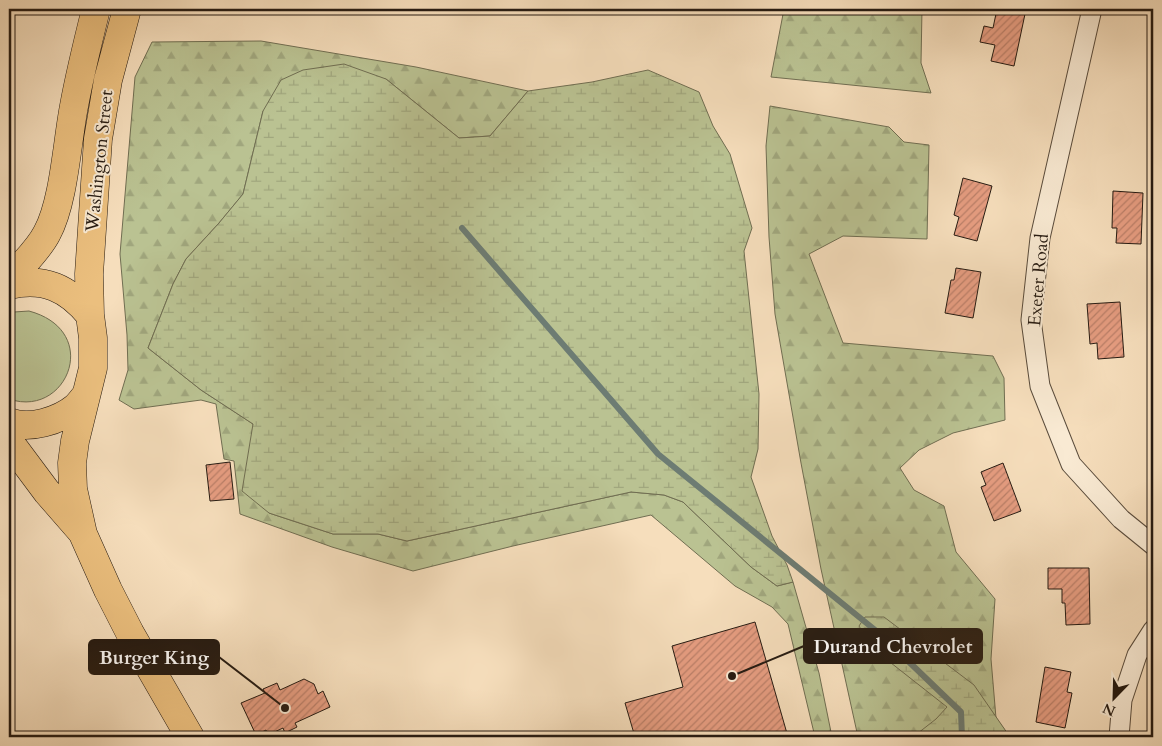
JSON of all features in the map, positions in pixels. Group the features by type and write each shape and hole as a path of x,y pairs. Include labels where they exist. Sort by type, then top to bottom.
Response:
{"main road":[{"name":"Washington Street","path":"9,281 47,234 53,220 59,196 74,105 96,9"},
{"name":"Washington Street","path":"127,9 108,80 98,139 90,244 90,315 93,338 93,368 75,441 72,463 74,489 83,534 108,590 130,633 190,737"},
{"path":"9,285 20,282 37,282 52,286 67,292 90,315"},
{"path":"9,422 16,425 39,424 62,416 75,407 86,395"},
{"name":"Washington Street","path":"9,441 47,492 83,534"}],"street":[{"name":"Exeter Road","path":"1092,9 1040,238 1031,320 1040,386 1071,464 1121,519 1153,545"},
{"path":"1119,737 1122,700 1137,655 1153,630"}],"green space":[{"path":"784,9 922,9 921,63 931,93 771,77"},
{"path":"261,41 416,67 528,91 490,136 459,138 386,79 263,111 243,194 186,259 173,284 148,348 201,390 253,424 269,513 333,534 378,534 407,541 631,492 664,495 683,502 751,567 777,586 793,582 819,673 832,737 815,737 788,624 772,607 735,586 651,515 413,571 332,547 240,514 234,461 224,459 216,404 201,400 134,409 119,400 128,370 120,254 135,77 152,42"},
{"path":"344,64 386,79 459,138 490,136 528,91 592,82 648,70 699,92 713,126 730,154 752,228 744,251 759,394 758,449 751,477 772,536 787,565 793,582 777,586 751,567 683,502 664,495 631,492 407,541 378,534 333,534 269,513 242,491 253,424 201,390 148,348 173,284 186,259 243,194 263,111 281,80 303,70"},
{"path":"770,106 889,127 904,142 929,145 927,239 843,236 809,254 843,343 993,356 1004,378 1005,420 953,433 919,450 900,468 914,490 944,506 956,552 995,599 991,659 996,718 1010,737 858,737 821,569 775,314 769,237 766,146"},
{"path":"29,311 52,321 65,336 70,353 68,370 60,385 47,396 30,402 9,399 9,314"},
{"path":"865,617 884,617 974,685 1010,737 913,737 936,719 947,707 872,648 859,626"}],"building":[{"path":"997,9 1025,14 1014,66 991,61 995,45 980,42 984,26 993,28"},
{"path":"963,178 992,186 977,241 954,235 959,217 954,215"},
{"path":"1113,191 1143,193 1141,244 1116,243 1117,228 1112,228"},
{"path":"956,268 981,272 973,318 945,313 951,280 954,280"},
{"path":"1120,302 1124,357 1098,359 1097,343 1090,344 1087,304"},
{"path":"230,462 234,499 210,501 206,465"},
{"path":"1003,463 1021,511 994,521 981,487 986,485 981,472"},
{"path":"1048,568 1089,568 1090,624 1066,625 1065,603 1062,603 1062,589 1048,589"},
{"path":"755,622 788,737 635,737 625,703 683,687 672,646"},
{"path":"1045,667 1071,672 1067,692 1072,693 1065,728 1036,722"},
{"path":"304,679 314,684 318,694 323,691 330,707 295,723 297,727 285,733 283,728 268,735 266,730 256,735 241,703 265,693 263,689 277,683 280,690"}],"waterway":[{"path":"462,228 658,454 880,634 961,712 962,737"}],"place":[{"name":"Durand Chevrolet","path":"732,676"},
{"name":"Burger King","path":"285,708"}]}
